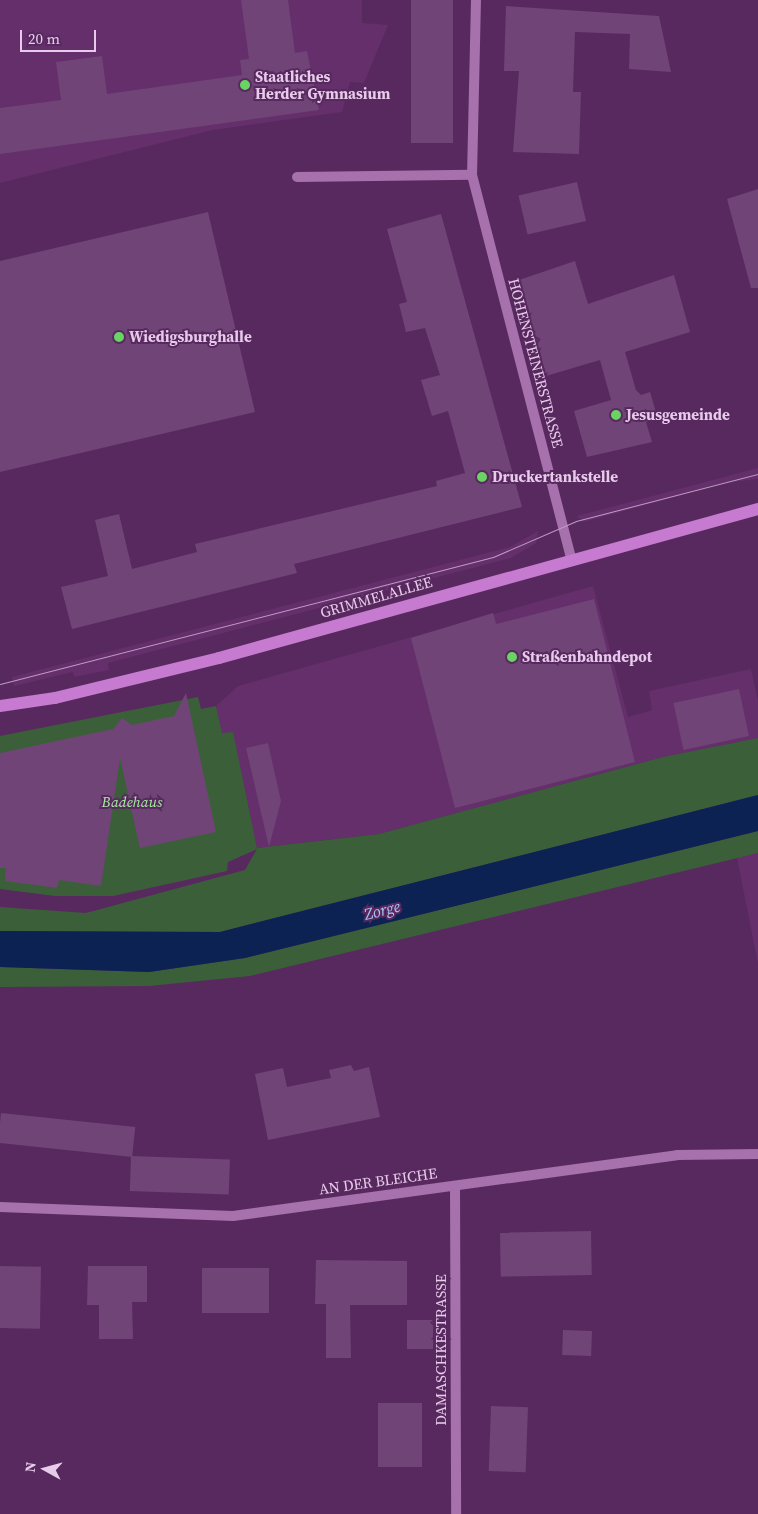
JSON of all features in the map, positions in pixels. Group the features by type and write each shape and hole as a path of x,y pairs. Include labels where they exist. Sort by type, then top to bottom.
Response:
{"main road":[{"name":"GRIMMELALLEE","path":"0,706 55,698 219,658 571,559 758,509"}],"street":[{"name":"HOHENSTEINERSTRASSE","path":"476,0 472,175 571,559"},
{"path":"297,177 472,175"},
{"name":"AN DER BLEICHE","path":"0,1207 233,1216 677,1155 758,1154"},
{"name":"DAMASCHKESTRASSE","path":"455,1186 456,1514"}],"shaded area":[{"path":"0,0 362,0 362,23 388,25 364,83 350,82 342,112 213,130 0,183"},
{"path":"758,468 758,479 724,483 584,522 577,516"},
{"path":"538,531 536,543 511,558 108,663 109,670 74,677 73,672 14,686 12,677 510,547"},
{"path":"593,586 628,717 652,710 649,691 751,669 758,701 758,738 663,757 379,834 257,848 232,732 222,734 216,706 238,686"},
{"path":"758,853 758,964 737,858"}],"green space":[{"path":"198,697 201,709 216,706 222,733 233,732 257,848 379,834 663,757 758,738 758,795 220,932 0,931 0,907 86,913 245,870 257,849 228,862 227,871 113,896 55,896 0,889 0,736"},
{"path":"758,831 758,853 250,976 149,986 0,987 0,967 149,972 245,958"}],"water":[{"name":"Zorge","path":"758,795 758,831 245,958 149,972 0,967 0,931 220,932"}],"building":[{"name":"Staatliches Herder Gymnasium","path":"241,0 288,0 295,53 307,51 319,110 0,154 0,108 61,100 56,62 102,56 107,94 242,75 240,60 249,59"},
{"path":"411,0 453,0 453,143 411,143"},
{"path":"506,6 659,16 671,72 629,69 630,34 575,32 573,92 581,92 579,154 513,152 519,71 504,71"},
{"path":"577,182 586,221 528,234 519,195"},
{"path":"758,189 758,288 751,288 727,199"},
{"name":"Wiedigsburghalle","path":"208,212 255,412 0,472 0,261"},
{"path":"441,214 522,507 294,564 297,573 72,629 61,587 108,576 95,520 119,514 132,569 197,552 195,544 437,486 436,481 465,473 448,411 432,416 421,380 440,375 425,328 406,332 399,304 407,302 387,229"},
{"path":"575,261 588,304 674,275 690,332 625,352 636,390 641,395 650,392 658,419 646,422 652,442 587,457 574,411 611,400 600,360 546,376 519,280"},
{"path":"594,599 635,762 455,808 411,638 493,613 496,624"},
{"path":"739,689 749,736 683,750 673,703"},
{"name":"Badehaus","path":"186,693 216,832 140,848 120,758 101,886 59,880 57,888 5,881 6,868 0,868 0,753 113,729 122,718 132,725 174,716"},
{"path":"268,743 281,801 269,847 246,748"},
{"path":"351,1065 354,1071 369,1067 380,1117 268,1140 255,1074 283,1068 287,1087 331,1078 329,1070"},
{"path":"1,1113 135,1127 132,1157 0,1143"},
{"path":"131,1156 230,1159 229,1194 130,1191"},
{"path":"591,1231 592,1275 501,1277 500,1233"},
{"path":"316,1260 407,1261 407,1305 350,1305 351,1358 326,1358 326,1304 315,1304"},
{"path":"0,1266 41,1267 40,1329 0,1328"},
{"path":"88,1266 147,1266 147,1302 132,1302 133,1339 99,1339 99,1305 87,1305"},
{"path":"202,1268 269,1268 269,1313 202,1313"},
{"path":"407,1320 433,1320 433,1349 407,1349"},
{"path":"563,1330 592,1331 591,1356 562,1355"},
{"path":"378,1403 422,1403 422,1467 378,1467"},
{"path":"491,1406 528,1407 526,1472 489,1471"}],"tram line":[{"path":"0,684 493,557 576,521 758,474"}],"place":[{"name":"Staatliches Herder Gymnasium","path":"245,85"},
{"name":"Wiedigsburghalle","path":"119,337"},
{"name":"Jesusgemeinde","path":"616,415"},
{"name":"Druckertankstelle","path":"482,477"},
{"name":"Straßenbahndepot","path":"512,657"}]}
